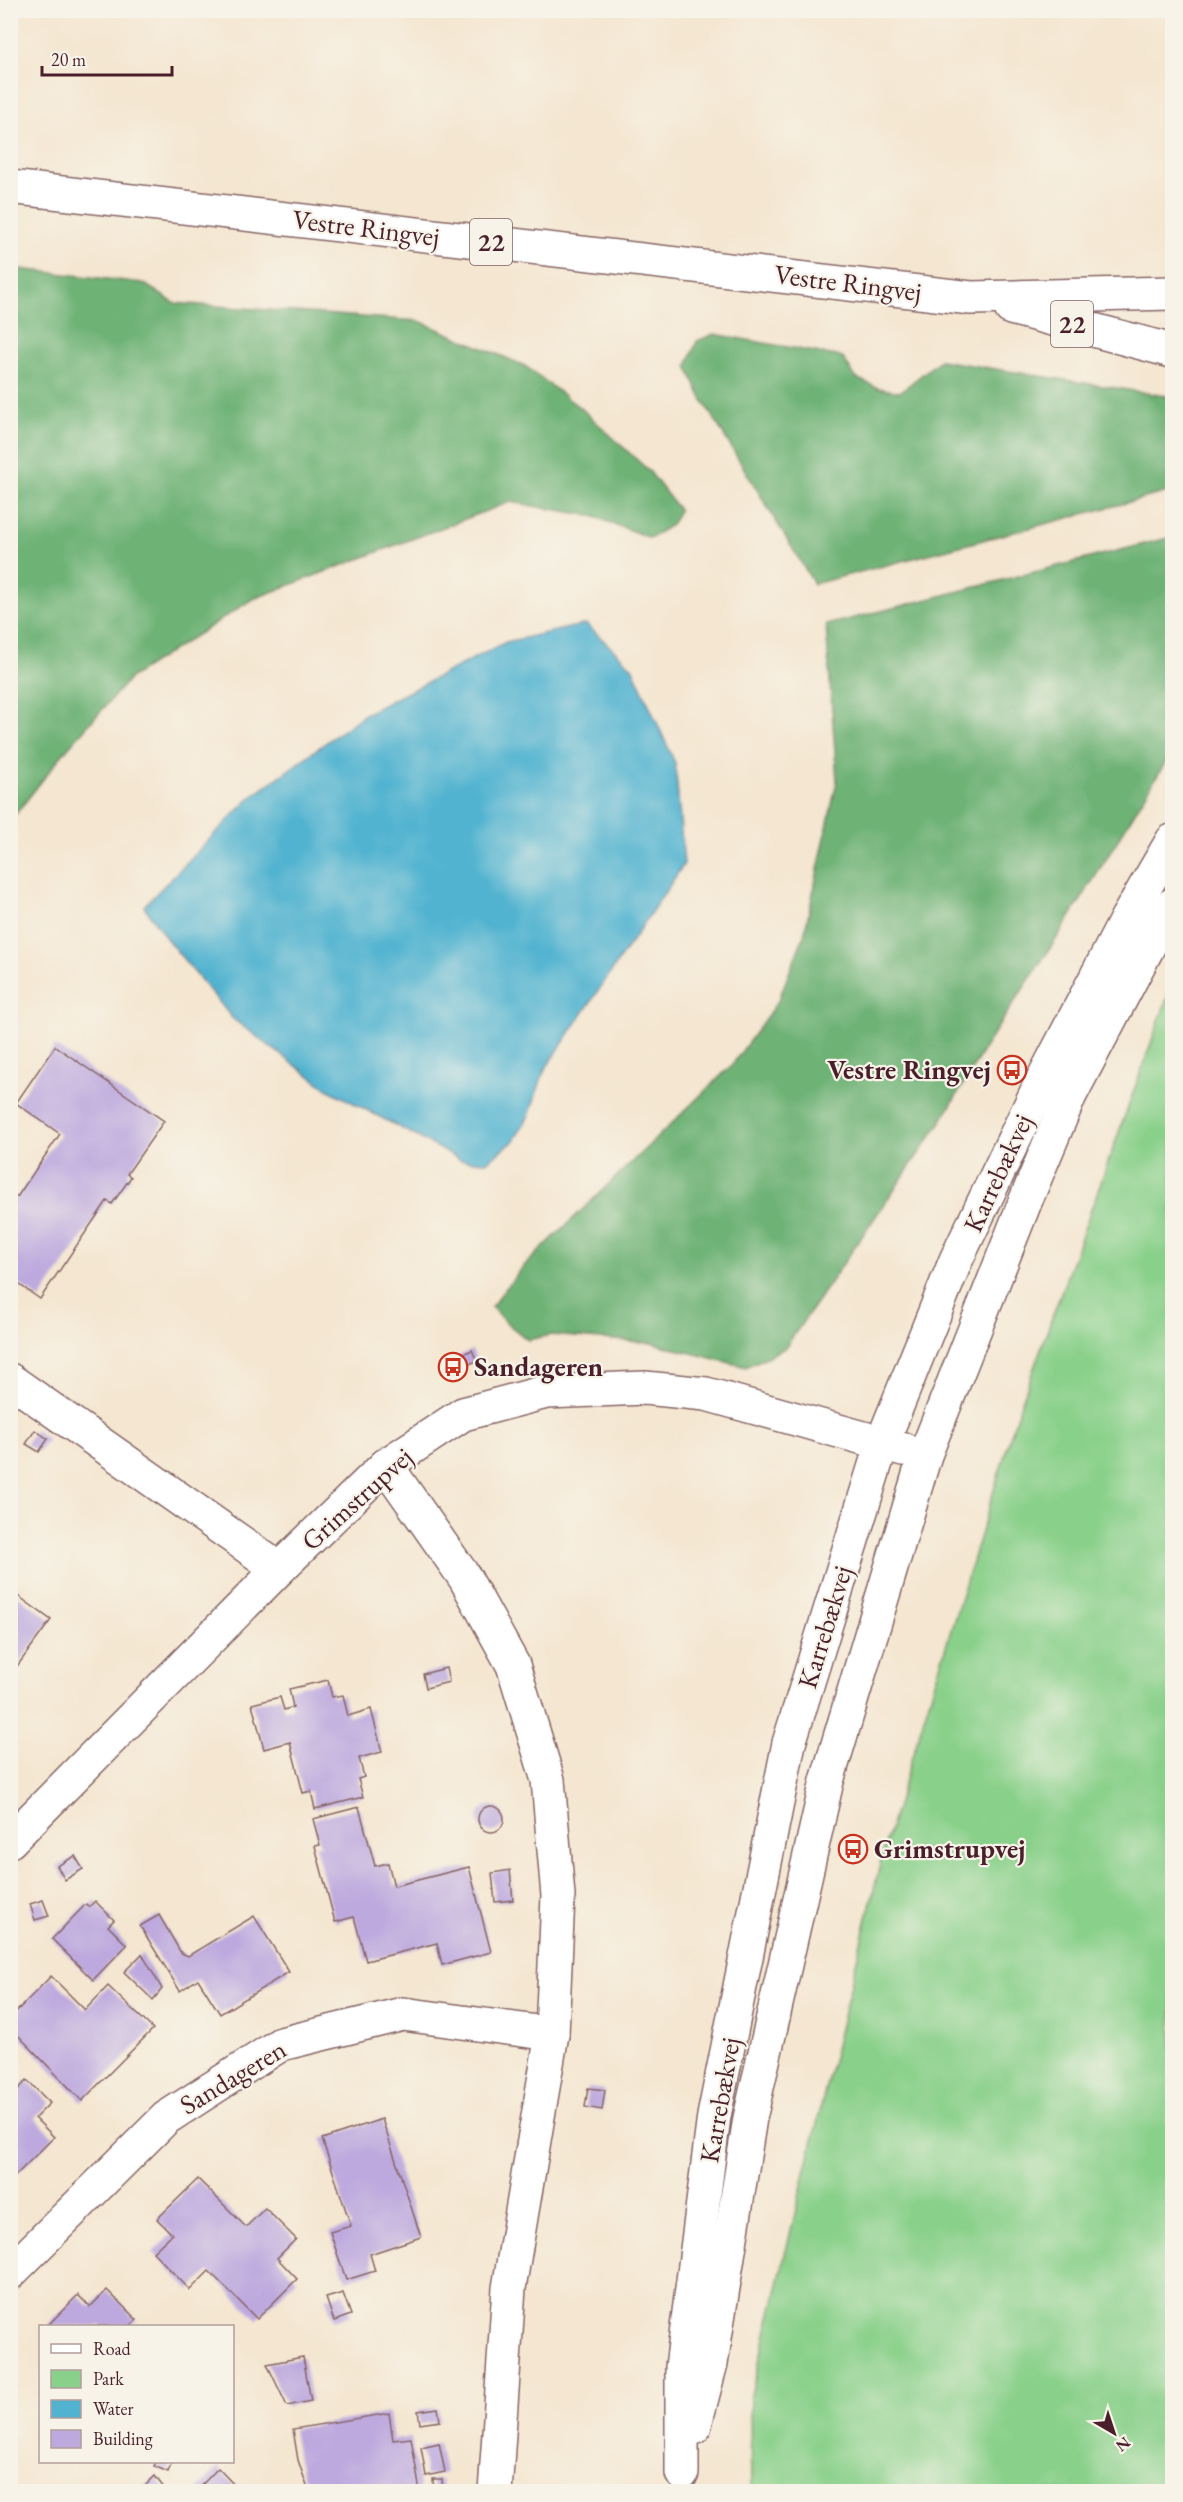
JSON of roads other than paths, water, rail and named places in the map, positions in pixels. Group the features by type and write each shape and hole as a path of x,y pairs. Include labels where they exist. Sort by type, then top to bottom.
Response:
{"street":[{"name":"Vestre Ringvej","path":"10,187 971,298 1173,293"},
{"name":"Vestre Ringvej","path":"971,298 1173,351"},
{"name":"Karrebækvej","path":"682,2482 682,2367 714,2116 789,1743 882,1443 956,1260 1041,1083 1128,918 1173,841"},
{"name":"Karrebækvej","path":"682,2482 711,2363 750,2118 827,1782 925,1455 1070,1095 1156,932 1173,905"},
{"name":"Grimstrupvej","path":"10,1380 279,1569"},
{"name":"Grimstrupvej","path":"10,1841 279,1569 387,1465 463,1414 546,1392 645,1388 706,1394 925,1455"},
{"path":"387,1465 465,1578 513,1665 548,1780 558,1896 552,2034 510,2288 495,2492"},
{"name":"Sandageren","path":"10,2273 166,2118 281,2044 403,2014 552,2034"}],"water":[{"path":"586,624 632,667 675,763 684,864 544,1071 529,1116 513,1142 486,1162 461,1160 329,1090 233,1019 166,938 144,906 250,798 365,714 506,642"}],"place":[{"name":"Vestre Ringvej","path":"1012,1070"},
{"name":"Sandageren","path":"453,1367"},
{"name":"Grimstrupvej","path":"853,1849"}]}
